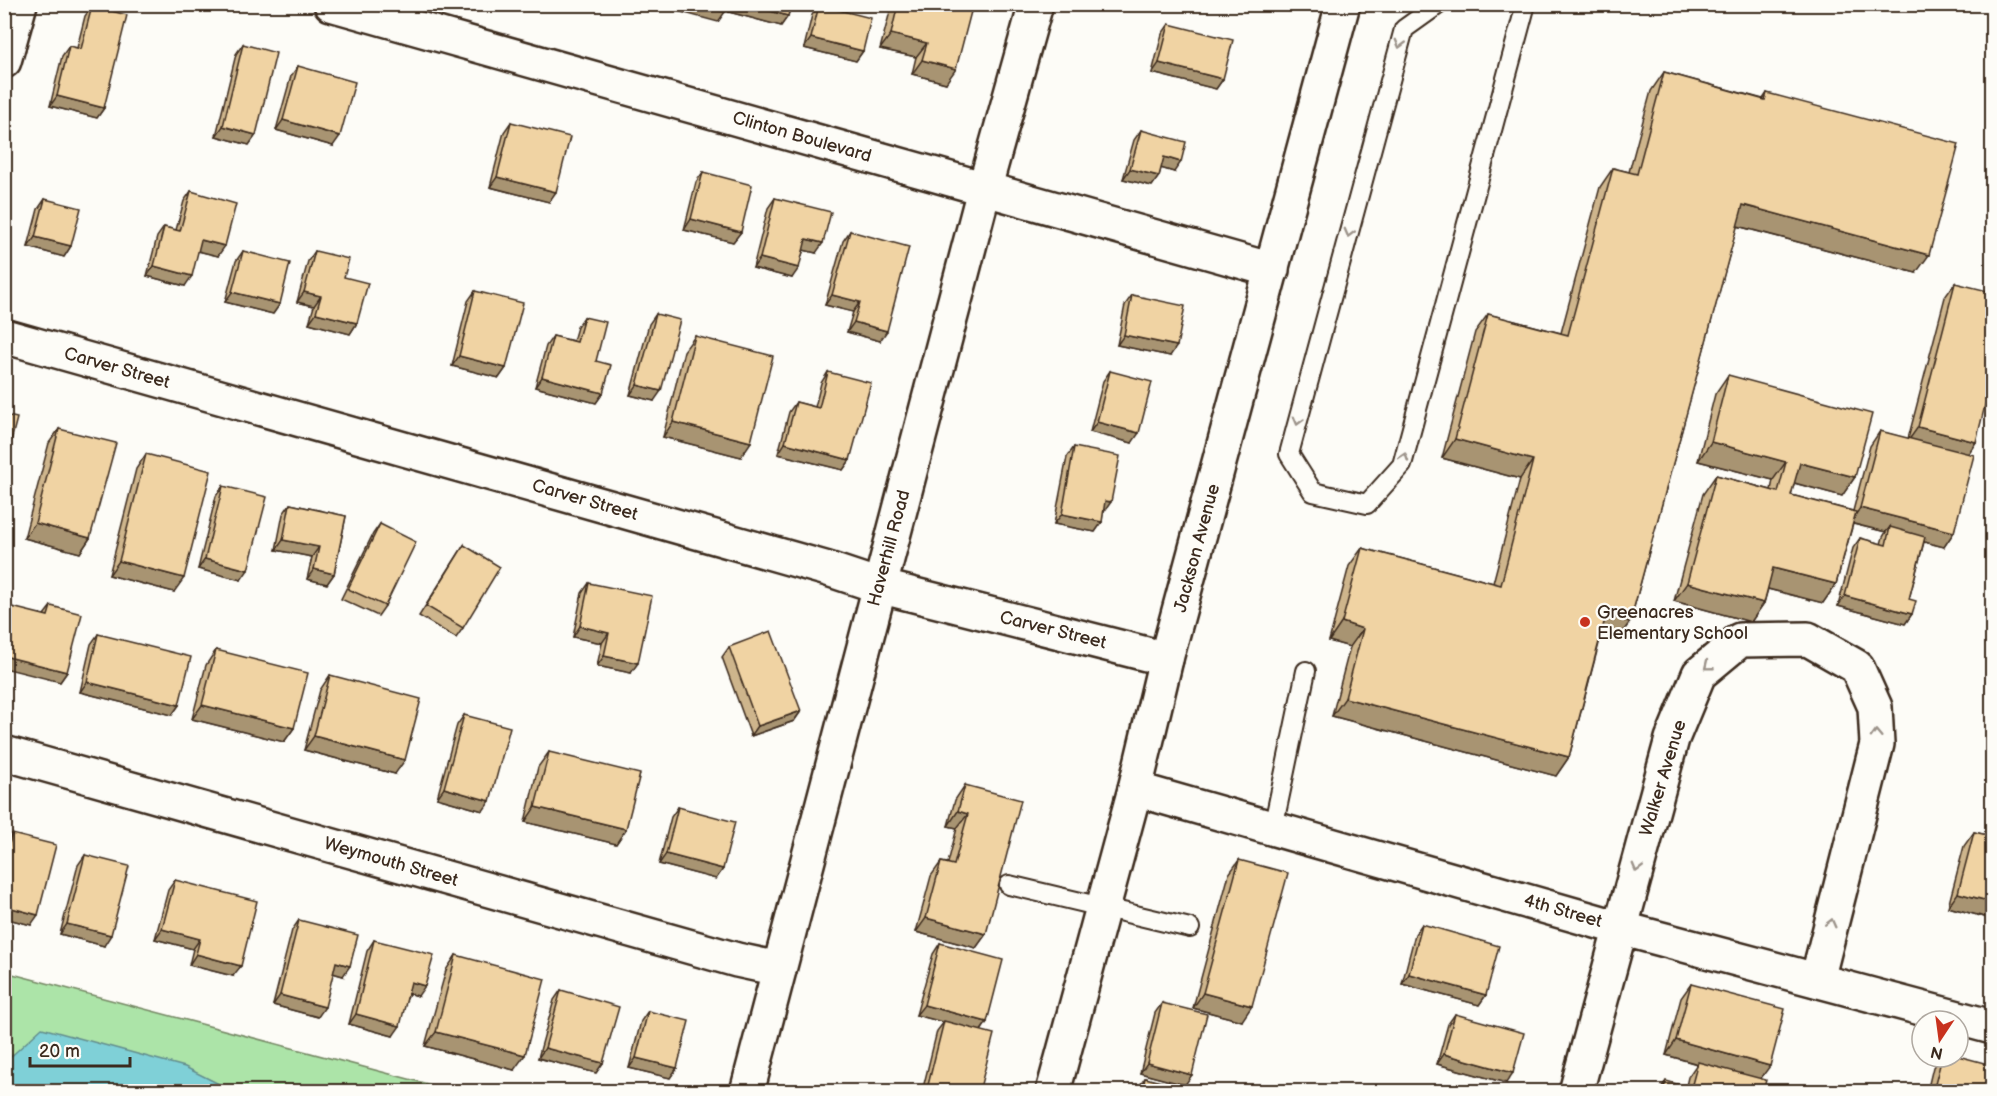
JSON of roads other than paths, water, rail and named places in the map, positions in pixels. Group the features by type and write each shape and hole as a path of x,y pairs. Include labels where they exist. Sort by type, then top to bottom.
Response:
{"street":[{"path":"4,61 20,4"},
{"name":"Clinton Boulevard","path":"331,4 1272,270"},
{"name":"Haverhill Road","path":"747,1092 879,585 1036,4"},
{"name":"Jackson Avenue","path":"1053,1092 1135,789 1166,659 1344,4"},
{"name":"Carver Street","path":"4,336 879,585 1166,659"},
{"name":"Walker Avenue","path":"1576,1092 1672,739 1699,674 1740,640 1808,639 1857,667 1875,707 1877,744 1817,980"},
{"name":"Weymouth Street","path":"4,753 736,960 779,969"},
{"name":"4th Street","path":"1135,789 1620,928 1992,1027"}],"lane":[{"path":"1439,4 1404,29 1289,454 1313,492 1367,504 1402,465 1526,4"},
{"path":"1274,828 1306,671"},
{"path":"1009,885 1190,928"}],"water":[{"path":"42,1028 185,1067 233,1091 5,1091 5,1062"}],"place":[{"name":"Greenacres Elementary School","path":"1585,622"}]}
